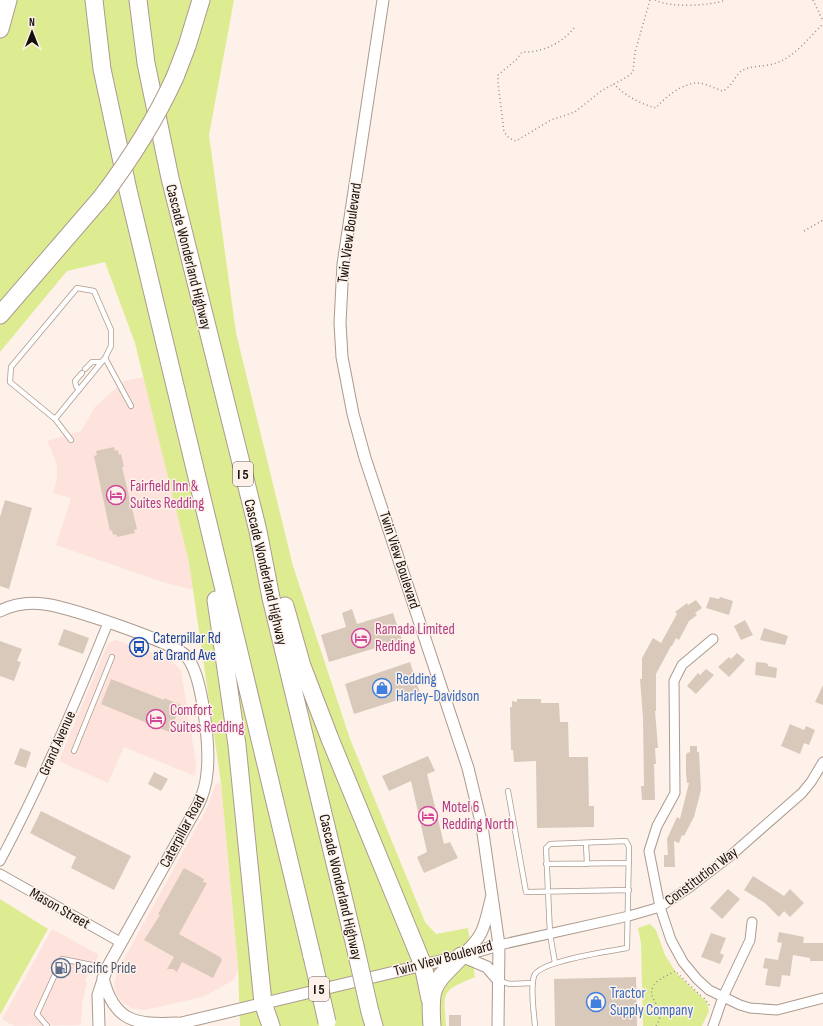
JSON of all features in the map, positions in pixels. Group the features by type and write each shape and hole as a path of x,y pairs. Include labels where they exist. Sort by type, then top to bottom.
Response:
{"highway":[{"path":"0,29 8,0"},
{"name":"I 5","path":"94,0 102,69 116,137 328,1024"},
{"name":"Cascade Wonderland Highway","path":"138,0 146,63 170,178 258,531 271,598 372,1019"},
{"path":"0,315 101,198 132,156 152,123 175,77 188,46 201,0"},
{"path":"210,529 210,560 237,745 262,1003 270,1026"},
{"path":"258,531 274,568 302,666 324,724 423,965 430,1000 432,1026"},
{"path":"430,1000 438,979 461,956"}],"street":[{"name":"Twin View Boulevard","path":"169,1026 461,956 499,945 482,826 468,768 365,458 348,394 342,357 340,301 343,264 383,0"},
{"name":"Caterpillar Road","path":"0,611 24,604 45,604 62,607 172,646 181,650 192,663 200,687 208,761 205,786 198,805 120,942 105,973 98,995 99,1026"},
{"name":"Grand Avenue","path":"0,861 31,803 58,744 108,623"},
{"path":"713,639 682,665 674,681 675,793 657,826 649,851 660,908 671,940 683,962 697,980 709,990 750,1008 770,1010 786,1008 823,998"},
{"name":"Constitution Way","path":"499,945 660,908 729,857 802,793 811,782 823,762"},
{"name":"Mason Street","path":"0,874 120,942"},
{"path":"492,891 483,932 476,943 461,956 487,967 499,981"},
{"path":"713,1026 723,997 750,940 752,922"},
{"path":"498,1026 499,945"},
{"path":"105,973 110,1000 121,1014 148,1022 182,1023"}],"lane":[{"path":"55,419 105,358 111,346 111,330 94,291 77,288 11,367 10,382 55,419 71,440"},
{"path":"105,358 131,406"},
{"path":"85,369 92,362 101,362"},
{"path":"79,390 75,381 82,373"},
{"path":"74,751 112,657"},
{"path":"508,791 526,892 629,890"},
{"path":"535,1026 533,983 534,975 539,969 555,963 627,948 629,916 629,846 626,842 550,844 546,848 550,934 555,963"},
{"path":"586,843 587,864"},
{"path":"546,864 629,863"},
{"path":"47,1026 37,1014 62,959 105,973"},
{"path":"499,981 510,984 533,983"}],"path":[{"path":"574,28 567,36 540,50 522,52 517,59 498,75 504,132 509,138 516,141 550,120 575,112 601,91 627,78 633,72 635,52 650,0"},
{"path":"655,0 695,6 726,0"},
{"path":"813,0 823,21"},
{"path":"614,84 622,92 656,108 665,98 689,84 699,83 723,92 731,87 739,72 745,68 776,64 786,59 823,24"},
{"path":"804,231 823,220"},
{"path":"656,1026 661,1017 660,1008 653,998 652,988 654,984 675,971 688,985 707,1000 710,1010"}],"shaded area":[{"path":"145,377 189,562 194,590 165,583 56,545 71,498 53,493 57,479 57,464 47,441 81,431 95,407 124,381"},
{"path":"116,640 170,659 181,671 196,763 195,776 124,747 108,783 59,761 108,643"},
{"path":"221,783 238,967 235,978 203,997 145,1010 133,1009 122,1002 117,995 114,985 117,972 205,812 216,784"},
{"name":"Pacific Pride","path":"52,929 99,955 85,980 87,982 82,1004 81,1025 14,1026 2,1019"}],"green space":[{"path":"0,0 234,0 209,135 236,333 293,566 350,739 425,922 436,934 468,928 475,977 456,986 447,993 445,998 446,1026 240,1026 238,967 221,783 189,562 135,343 105,262 67,271 0,352"},
{"path":"0,899 48,929 0,1015"},
{"path":"650,924 656,930 665,955 677,974 707,1002 709,1011 702,1026 643,1026 641,943 638,928"}],"building":[{"name":"Fairfield Inn & Suites Redding","path":"114,447 115,451 118,450 119,455 121,454 124,467 122,467 137,529 134,530 135,533 117,537 116,534 113,535 112,530 110,531 94,456 97,455 96,451"},
{"path":"5,500 32,508 9,589 0,586 0,517"},
{"path":"710,597 719,599 720,597 733,601 729,615 706,608"},
{"path":"696,600 702,608 695,613 697,615 689,621 679,640 676,638 656,674 655,711 658,748 655,748 656,764 654,764 655,800 642,800 641,786 644,786 643,718 640,679 642,679 642,658 653,638 661,643 677,614 675,612 687,603 688,605"},
{"name":"Ramada Limited Redding","path":"352,609 357,624 393,613 402,640 329,662 321,635 346,627 342,613"},
{"path":"745,620 753,635 741,640 734,626"},
{"path":"764,628 788,636 785,645 760,640"},
{"path":"64,629 89,638 83,654 58,645"},
{"path":"0,641 22,649 17,661 21,662 14,681 0,676"},
{"path":"737,653 745,660 729,677 718,667 729,657 731,659"},
{"name":"Redding Harley-Davidson","path":"410,662 420,693 354,714 345,684"},
{"path":"756,662 766,663 768,666 777,668 776,678 755,675"},
{"path":"706,669 714,675 696,694 687,686 698,673 700,675"},
{"name":"Comfort Suites Redding","path":"111,679 164,700 164,698 181,705 169,732 101,704"},
{"path":"823,685 823,705 815,702"},
{"path":"517,699 541,699 541,703 559,703 560,722 568,722 569,757 588,757 589,806 594,806 594,827 537,828 536,761 514,762 513,750 511,750 510,707 512,707 512,701 517,702"},
{"path":"790,724 804,730 806,726 815,730 809,745 804,743 800,754 781,746"},
{"path":"690,746 697,746 697,752 699,752 701,790 694,817 684,836 682,835 679,843 674,841 675,867 664,867 664,855 668,855 667,839 677,817 680,819 689,783 687,783 686,774 686,755 690,752"},
{"path":"20,748 31,752 26,768 14,764"},
{"name":"Motel 6 Redding North","path":"428,756 435,771 427,774 444,844 450,842 458,858 424,873 417,857 427,852 411,781 389,791 382,776"},
{"path":"154,772 168,779 161,791 148,784"},
{"path":"41,811 131,856 114,890 71,868 76,857 30,833"},
{"path":"184,868 204,879 203,882 207,883 179,934 220,957 222,960 213,978 182,962 177,972 173,969 167,969 174,957 144,940 160,915 158,914"},
{"path":"753,876 784,896 790,889 804,903 790,917 784,911 779,917 765,903 744,890"},
{"path":"728,889 740,899 722,919 710,908"},
{"path":"779,932 804,937 803,943 823,943 823,961 810,961 810,958 793,955 790,976 782,975 780,987 765,985 768,969 763,968 765,958 778,960 782,943 777,942"},
{"path":"711,933 726,938 720,953 724,955 720,964 701,957"},
{"name":"Tractor Supply Company","path":"636,977 637,1026 555,1026 554,979"},
{"path":"449,1015 461,1015 461,1026 449,1026"}],"place":[{"name":"Fairfield Inn & Suites Redding","path":"116,495"},
{"name":"Ramada Limited Redding","path":"361,638"},
{"name":"Caterpillar Rd at Grand Ave","path":"139,647"},
{"name":"Redding Harley-Davidson","path":"382,688"},
{"name":"Comfort Suites Redding","path":"156,719"},
{"name":"Motel 6 Redding North","path":"428,816"},
{"name":"Pacific Pride","path":"61,968"},
{"name":"Tractor Supply Company","path":"596,1002"}]}
